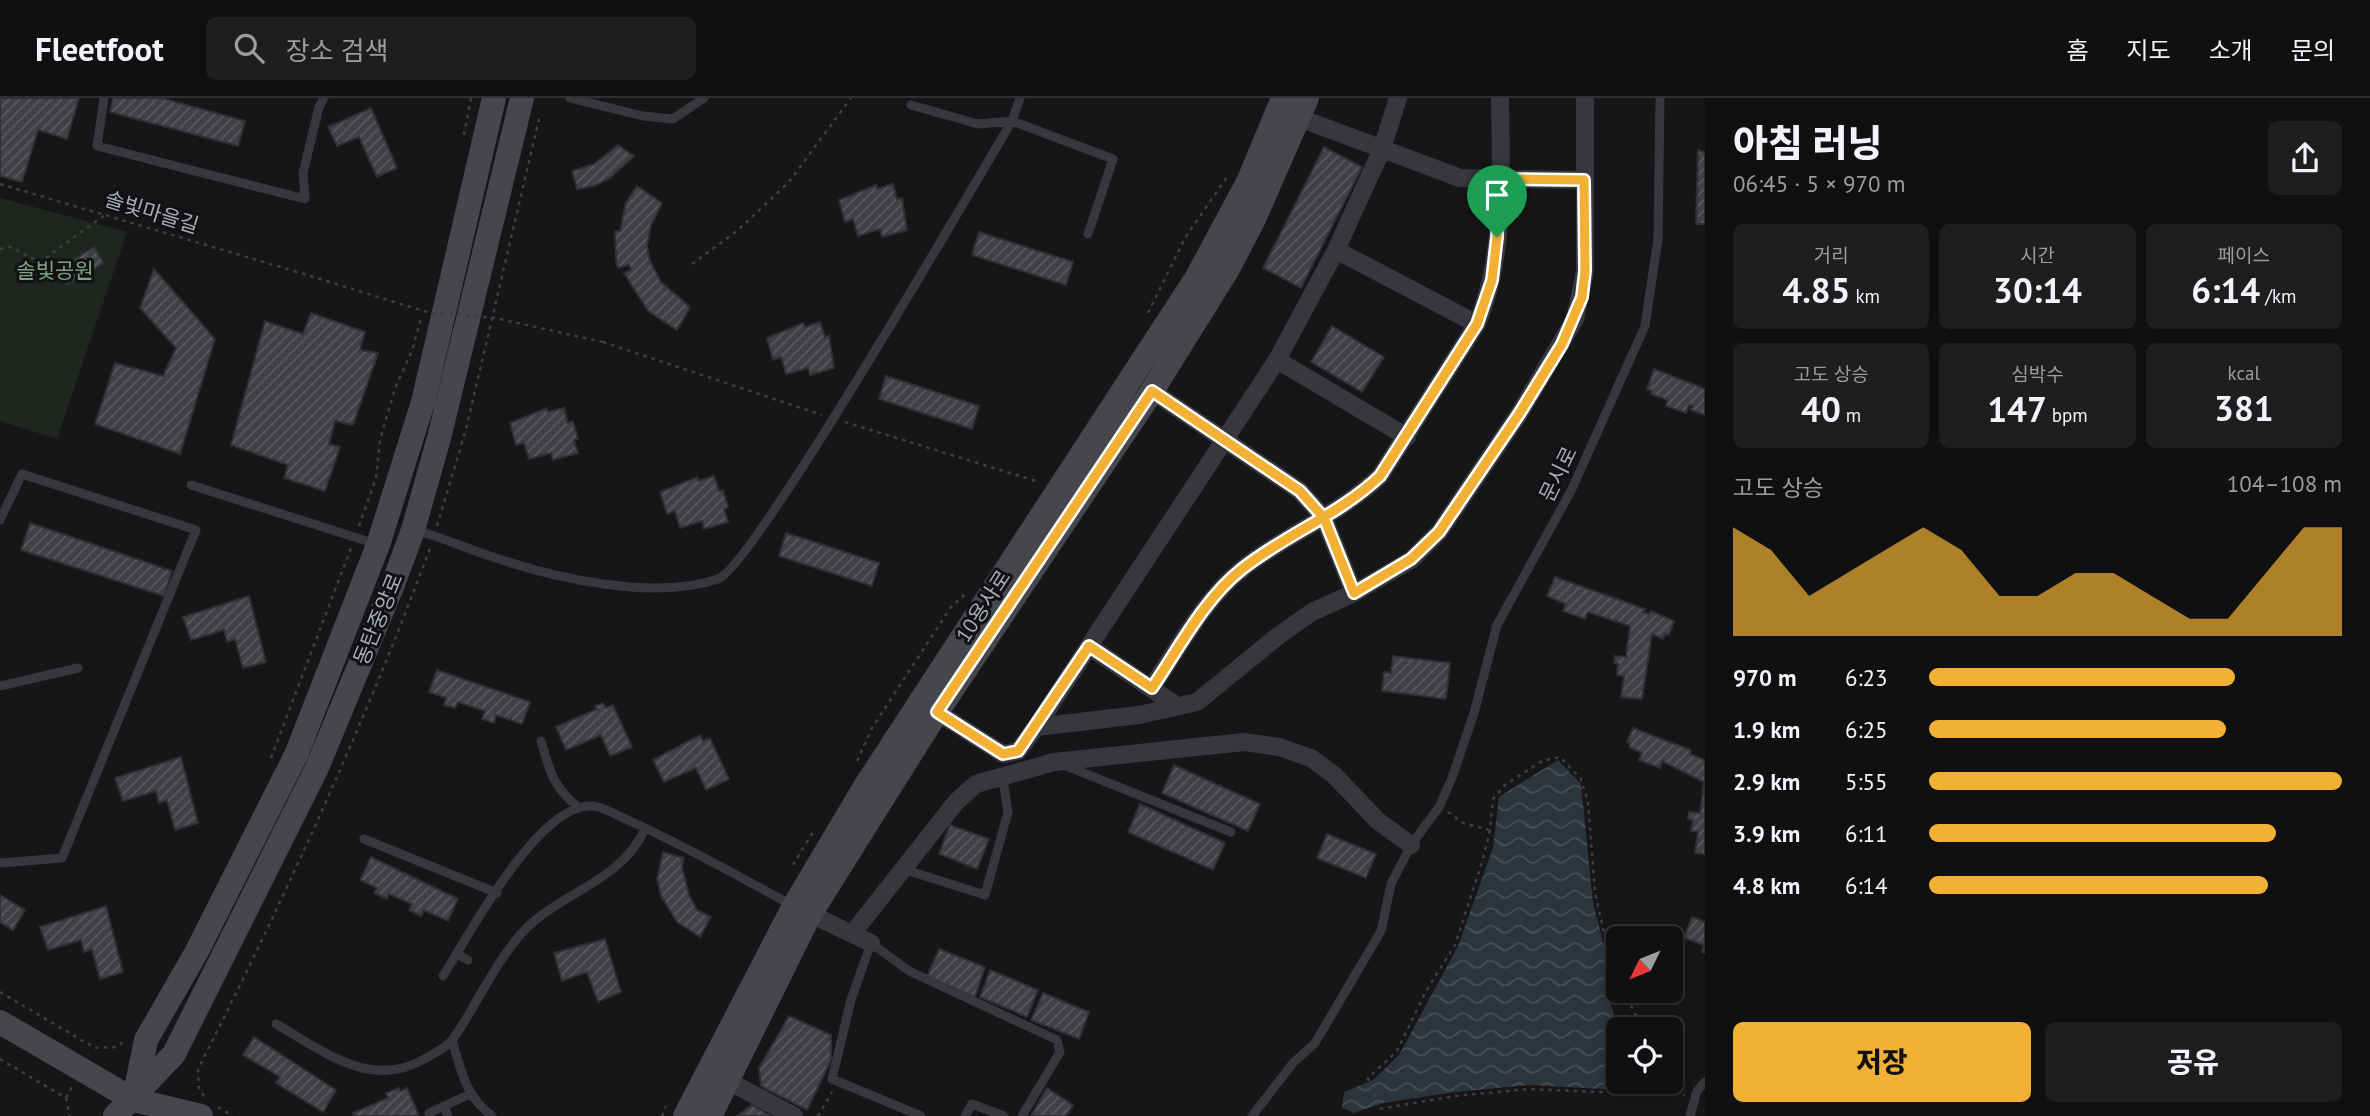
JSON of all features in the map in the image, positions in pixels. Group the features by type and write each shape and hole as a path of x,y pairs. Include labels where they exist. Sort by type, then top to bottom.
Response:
{"street":[{"name":"동탄중앙로","path":"132,1113 146,1040 196,953 296,755 367,541 430,377 494,98"},
{"name":"동탄중앙로","path":"115,1116 132,1113 174,1054 269,870 343,709 413,530 476,297 522,98"},
{"path":"937,712 1003,754 1018,751 1277,360 1336,250 1382,149 1398,98"},
{"path":"1152,688 1212,599 1242,569 1360,495 1380,476 1477,324 1492,280 1499,179 1500,98"},
{"path":"1036,727 1139,715 1197,702 1312,612 1354,593 1411,559 1439,532 1519,414 1562,344 1582,297 1585,271 1585,98"},
{"path":"1292,106 1382,149 1460,178 1584,180"},
{"name":"10용사로","path":"710,1116 728,1081 802,910 1152,391 1228,269 1292,106"},
{"name":"10용사로","path":"685,1116 887,753 1177,311 1292,106"},
{"path":"1336,250 1477,324"},
{"path":"1277,360 1406,437"},
{"path":"1152,391 1300,491 1324,518 1354,593"},
{"path":"1089,646 1177,706"},
{"path":"852,934 956,802 976,784 1002,774 1054,762 1213,744 1244,742 1279,747 1311,758 1334,775 1378,821 1411,845"},
{"path":"802,910 871,943"},
{"path":"0,1022 132,1113 201,1116"},
{"path":"728,1081 794,1116"}],"lane":[{"path":"104,98 97,146 305,199 303,173 318,107 324,98"},
{"path":"570,98 643,116 673,119 704,98"},
{"path":"413,530 492,557 615,586 662,590 722,578 743,556 813,448 1012,121 1020,98"},
{"name":"문시로","path":"1252,1116 1293,1063 1315,1043 1381,931 1391,884 1411,845 1439,807 1474,713 1497,625 1571,491 1645,326 1658,239 1660,98"},
{"path":"911,105 978,124 1012,121 1113,159 1088,234"},
{"path":"0,520 22,474 196,530 62,858 0,863"},
{"path":"191,485 367,541"},
{"path":"0,685 78,668"},
{"path":"541,740 551,776 562,794 579,808"},
{"path":"1054,762 1231,832"},
{"path":"902,868 985,895 1008,812 1002,774"},
{"path":"443,976 528,845 547,826 579,808 593,806 645,828 802,910"},
{"path":"276,1024 342,1062 368,1071 395,1071 419,1063 452,1040 487,982 532,922 621,864 634,851 645,828"},
{"path":"364,839 497,893"},
{"path":"921,1116 832,1079 851,1000 871,943 909,971 1057,1040 1060,1052 1022,1116"},
{"path":"457,954 468,960"},
{"path":"452,1040 470,1094 474,1101 492,1116"},
{"path":"1690,1116 1695,1099 1705,1082"},
{"path":"429,1114 470,1094"},
{"path":"965,1116 972,1104 1004,1116"},
{"path":"444,1106 449,1116"},
{"path":"132,1113 162,1116"}],"path":[{"path":"463,139 471,98"},
{"path":"692,264 737,231 789,182 851,98"},
{"name":"솔빛마을길","path":"0,184 430,313 495,318 603,342"},
{"path":"0,248 9,247 40,262 106,214"},
{"path":"268,765 367,541 380,440 395,388 412,351 426,299"},
{"path":"1606,941 1595,893 1588,802 1581,779 1560,757 1542,761 1505,785 1493,799 1490,830 1455,945 1426,991 1397,1051 1368,1078 1379,1109 1455,1096 1528,1089 1606,1092"},
{"path":"1439,807 1463,823 1490,830"},
{"path":"0,992 95,1048 116,1047 131,1032"},
{"path":"0,1059 66,1098 70,1116"},
{"path":"818,1116 837,1081"},
{"path":"1682,1094 1695,1099"}],"green space":[{"name":"솔빛공원","path":"0,198 127,232 57,439 0,421"}],"water":[{"path":"1558,760 1581,784 1593,903 1606,953 1606,1003 1610,1003 1615,1017 1606,1017 1606,1089 1529,1085 1383,1103 1354,1113 1342,1108 1344,1092 1373,1080 1399,1055 1458,946 1493,848 1499,797"}],"building":[{"path":"0,98 79,98 67,139 38,130 22,182 0,176"},
{"path":"113,98 161,98 245,121 238,146 110,112"},
{"path":"371,108 397,168 377,177 359,137 337,146 328,127"},
{"path":"618,145 634,156 610,178 594,186 577,189 572,171 594,164"},
{"path":"1324,147 1362,167 1301,288 1263,268"},
{"path":"1698,150 1705,152 1705,224 1696,224"},
{"path":"893,184 897,199 902,198 907,230 882,237 880,229 858,236 853,219 845,222 839,200 876,185 877,189"},
{"path":"637,186 662,203 651,225 647,246 650,261 661,282 690,307 677,330 648,311 624,273 631,270 629,265 618,268 616,261 615,231 620,231 626,203"},
{"path":"979,232 1073,262 1066,285 972,255"},
{"path":"94,247 104,263 67,285 57,269"},
{"path":"154,269 215,339 180,454 95,424 115,363 163,376 176,348 140,308"},
{"path":"311,313 365,332 360,350 378,353 353,425 335,421 329,444 340,447 325,491 284,478 288,465 231,445 265,321 303,334"},
{"path":"820,322 825,337 829,336 834,368 810,375 808,368 786,374 781,357 773,360 767,338 803,323 805,327"},
{"path":"1332,326 1384,357 1362,392 1311,362"},
{"path":"1654,369 1705,389 1705,415 1691,410 1693,406 1689,405 1686,413 1666,406 1668,400 1651,394 1652,391 1647,389"},
{"path":"886,376 979,406 972,429 879,399"},
{"path":"547,408 548,412 564,408 568,423 573,421 578,439 574,440 578,453 553,460 551,453 529,459 524,443 516,445 510,423"},
{"path":"714,476 719,491 723,490 728,507 724,509 728,522 704,529 702,521 680,528 675,511 667,514 660,492 697,477 698,481"},
{"path":"30,523 172,571 164,596 21,550"},
{"path":"786,533 879,563 872,586 779,556"},
{"path":"1555,577 1645,609 1643,612 1649,614 1651,611 1674,621 1669,635 1665,634 1663,639 1652,634 1642,699 1621,697 1624,676 1617,675 1618,664 1614,663 1615,656 1626,657 1630,626 1588,612 1585,619 1563,611 1566,604 1547,596"},
{"path":"249,596 266,662 243,668 235,639 227,642 224,630 191,640 183,617"},
{"path":"1393,656 1450,663 1446,699 1382,691 1384,672 1391,673"},
{"path":"437,670 530,702 522,724 496,715 494,723 482,719 485,711 458,702 455,708 444,705 446,698 429,692"},
{"path":"603,703 606,708 613,705 632,747 610,756 601,735 566,750 556,727 597,709 595,706"},
{"path":"1633,728 1691,750 1690,754 1705,760 1705,854 1695,853 1698,832 1691,831 1693,820 1688,819 1689,812 1700,813 1704,782 1662,761 1660,768 1639,760 1642,753 1629,747 1630,743 1627,742"},
{"path":"700,735 703,741 710,738 729,779 706,790 696,768 664,782 653,760"},
{"path":"181,757 198,823 175,830 167,800 159,803 156,791 123,801 115,778"},
{"path":"1174,765 1260,804 1248,831 1162,793"},
{"path":"1140,804 1225,843 1213,870 1128,832"},
{"path":"950,825 989,839 977,869 939,854"},
{"path":"1327,834 1376,854 1366,878 1317,858"},
{"path":"663,852 684,858 682,867 689,895 697,910 711,917 700,937 677,922 661,896 657,879"},
{"path":"371,857 458,899 448,921 424,910 421,916 409,910 412,904 389,894 387,899 374,893 377,888 360,880"},
{"path":"0,895 25,910 13,930 0,922"},
{"path":"106,906 123,972 100,979 92,949 84,952 81,940 48,950 40,927"},
{"path":"1692,917 1705,922 1705,953 1702,952 1704,945 1684,938"},
{"path":"605,939 621,992 598,1002 587,972 562,981 554,953"},
{"path":"939,949 985,967 975,997 927,977"},
{"path":"990,970 1038,990 1027,1017 980,997"},
{"path":"1043,993 1089,1012 1079,1039 1031,1020"},
{"path":"789,1016 831,1035 831,1060 807,1110 761,1086 759,1068"},
{"path":"254,1037 336,1090 323,1112 276,1083 280,1077 243,1055"},
{"path":"399,1088 400,1092 407,1088 419,1116 354,1116 353,1113 388,1098 386,1093"},
{"path":"1047,1088 1073,1105 1066,1116 1031,1116"},
{"path":"752,1105 771,1116 737,1116"}],"route":[{"path":"1497,237 1492,280 1477,324 1380,476 1360,495 1324,518 1242,569 1212,599 1152,688 1089,646 1018,751 1003,754 937,712 1152,391 1300,491 1324,518 1354,593 1411,559 1427,545 1450,517 1519,414 1575,319 1582,297 1585,271 1584,180 1499,179 1497,237"}]}
